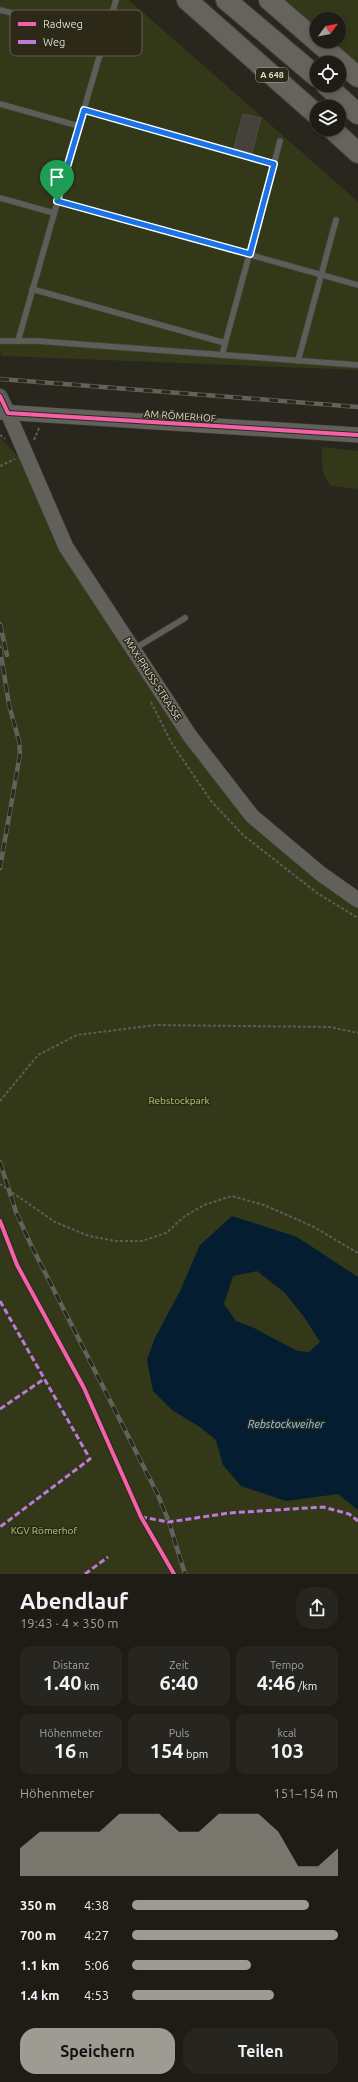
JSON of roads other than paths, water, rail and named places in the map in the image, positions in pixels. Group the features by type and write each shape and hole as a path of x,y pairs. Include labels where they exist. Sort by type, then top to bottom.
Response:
{"highway":[{"name":"A 648","path":"226,0 310,71"},
{"path":"269,0 358,77"},
{"name":"A 648","path":"188,1 310,109"},
{"path":"334,92 358,114"},
{"path":"340,136 358,153"}],"main road":[{"name":"AM RÖMERHOF","path":"4,413 358,435"},
{"name":"MAX-PRUSS-STRASSE","path":"4,413 74,562 134,649 190,736 252,816 320,874 358,900"}],"street":[{"path":"0,396 4,413"}],"lane":[{"path":"113,10 116,0"},
{"path":"0,10 10,13"},
{"path":"18,341 100,56"},
{"path":"0,104 79,126"},
{"path":"84,110 274,164"},
{"path":"222,355 280,141"},
{"path":"0,198 54,213"},
{"path":"57,201 358,284"},
{"path":"298,360 320,274 336,220"},
{"path":"32,288 225,343"},
{"path":"0,341 18,341 358,365"},
{"path":"134,649 185,618"}],"water":[{"name":"Rebstockweiher","path":"232,1216 297,1237 358,1277 358,1510 338,1494 286,1501 241,1486 223,1465 216,1440 200,1427 172,1410 153,1391 147,1360 155,1338 181,1289 200,1245","holes":["257,1271 285,1293 304,1317 320,1342 309,1352 297,1351 254,1328 236,1321 224,1304 233,1276"]}],"railway":[{"path":"0,379 358,407"},
{"path":"0,624 7,655"},
{"path":"0,648 9,705 19,741 20,754 0,868"},
{"path":"0,1162 16,1212 31,1245 157,1493 169,1522 185,1574"}],"park label":[{"name":"Rebstockpark","path":"179,1100"},
{"name":"KGV Römerhof","path":"44,1530"}]}
